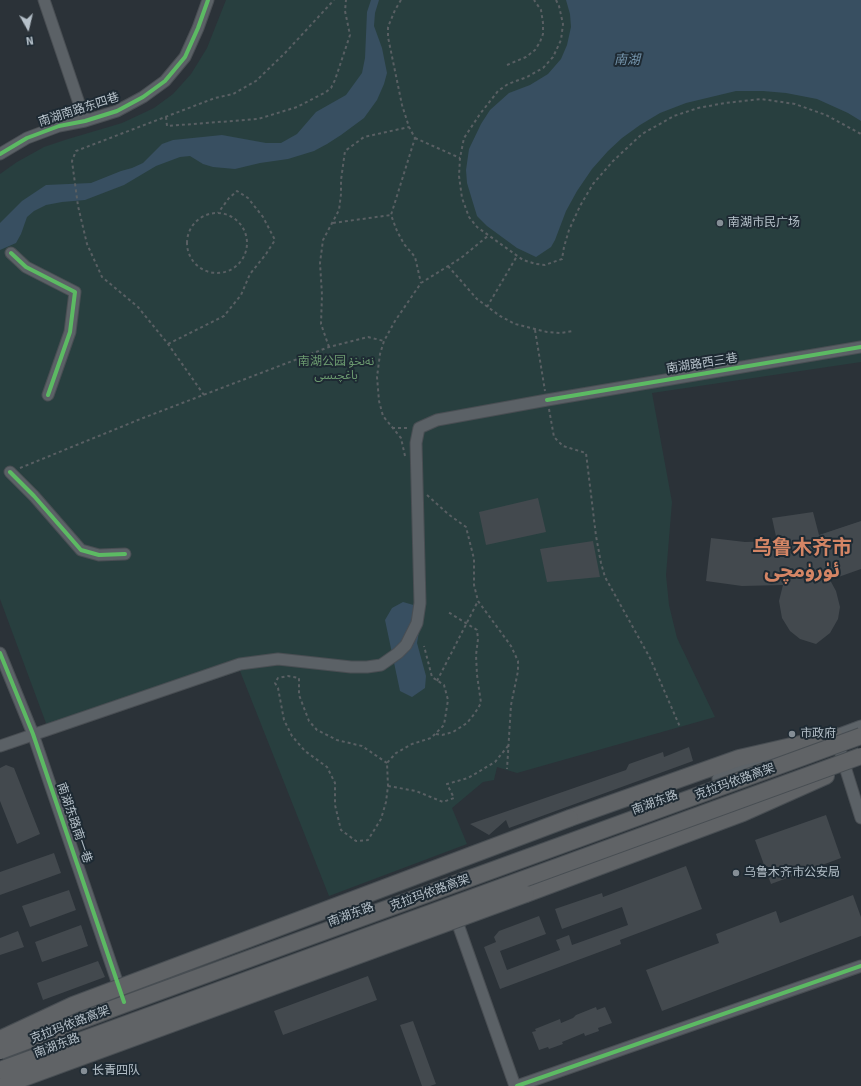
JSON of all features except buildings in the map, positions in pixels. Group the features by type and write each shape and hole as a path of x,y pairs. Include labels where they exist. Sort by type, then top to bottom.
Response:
{"highway":[{"path":"0,1039 73,1005 570,818 739,758 835,736"},
{"name":"克拉玛依路高架","path":"0,1049 861,736"},
{"name":"克拉玛依路高架","path":"0,1068 861,756"},
{"path":"2,1086 743,813 844,767"}],"main road":[{"name":"南湖东路","path":"0,1049 250,953 861,727"},
{"name":"南湖东路","path":"0,1068 450,901 536,874 861,761"}],"street":[{"path":"44,0 85,121"},
{"name":"南湖南路东四巷","path":"0,154 33,136 59,126 85,121 117,111 143,97 165,81 185,57 198,28 208,0"},
{"path":"11,253 26,267 75,292 70,332 48,395"},
{"name":"南湖路西三巷","path":"419,428 437,420 861,347"},
{"path":"0,746 240,664 278,659 367,668 381,665 398,653 406,645 417,623 420,603 416,443 419,428"},
{"path":"10,472 34,496 81,550 99,555 126,554"},
{"name":"南湖东路南一巷","path":"0,653 33,734 124,1002"},
{"path":"835,736 861,818"},
{"path":"450,901 516,1086 861,966"}],"path":[{"path":"204,395 168,344 138,307 102,277 87,244 78,206 72,161 76,151 215,98 233,94 256,81 285,54 334,0"},
{"path":"166,116 167,126 258,119 297,107 326,92 331,88 335,80 350,36 345,11 346,0"},
{"path":"401,0 388,27 388,37 408,127 415,138 460,158"},
{"path":"507,65 526,57 535,50 540,42 543,34 544,23 541,10 534,0"},
{"path":"556,0 563,24 561,40 553,57 543,68 527,77 508,84 498,91 464,138 460,158 459,176 462,198 469,217 478,227 523,260 546,265 562,259 569,230 580,206 593,184 613,161 642,134 674,116 698,108 725,102 761,99 795,104 826,115 861,134"},
{"path":"329,347 321,324 322,295 320,263 323,240 339,210 341,180 346,151 364,137 408,127"},
{"path":"415,138 392,215 397,231 404,244 415,257 421,283"},
{"path":"168,344 224,316 241,295 250,274 275,240 263,217 248,198 237,192 229,198 218,213"},
{"path":"213,212 218,213 225,213 236,219 244,228 247,239 246,251 241,262 232,270 220,273 209,272 198,267 190,258 186,246 187,235 193,224 202,216 213,212"},
{"path":"333,223 392,215"},
{"path":"405,457 401,438 383,416 379,401 377,377 380,354 384,341 395,321 421,283 461,258 489,235"},
{"path":"488,307 518,256"},
{"path":"448,266 477,299 515,324 535,330 561,333 573,331"},
{"path":"535,330 554,437 563,446 586,453 596,536 605,577 650,658 680,727"},
{"path":"10,472 143,418 329,347 368,337 384,341"},
{"path":"392,428 419,428"},
{"path":"417,485 448,514 466,527 474,559 474,585 478,601 512,646 518,661 518,671 511,704 507,769"},
{"path":"437,681 478,601"},
{"path":"436,734 442,735 453,732 466,723 481,703 477,675 477,630 448,612"},
{"path":"387,763 362,746 337,740 317,730 309,721 299,695 299,678 288,676 278,678 275,683 278,688 284,720 292,736 306,751 327,766 335,783 335,805 341,830 356,840 368,840 381,819 388,786 387,763 396,753 412,744 431,738 444,725 448,700 444,685 432,677 424,646"},
{"path":"388,786 416,791 443,802 454,798 446,784 468,778 495,762 508,745"}],"green space":[{"name":"南湖公园 نەنخۇ باغچىسى","path":"226,0 861,0 861,362 652,393 672,502 666,575 669,605 677,638 715,717 517,773 497,767 494,780 483,782 452,808 467,844 329,896 240,671 50,734 0,599 0,174 17,162 44,147 122,123 154,108 173,94 191,74 207,48"}],"water":[{"path":"371,0 379,0 375,13 374,26 382,48 387,73 377,100 364,118 341,135 314,151 288,159 260,163 235,169 213,167 203,164 190,156 180,157 156,166 124,185 85,200 46,205 34,211 27,217 16,243 0,250 0,223 22,201 46,185 91,183 143,163 162,144 173,140 222,135 266,143 281,143 297,134 316,112 346,95 362,73 365,58 367,12"},
{"name":"南湖","path":"566,0 861,0 861,121 848,113 817,99 786,93 763,91 736,91 686,103 660,113 622,138 592,169 566,211 551,247 536,257 517,248 487,226 477,216 467,183 466,170 469,149 481,124 490,110 509,93 530,85 548,74 561,59 567,45 571,27 570,14"},
{"path":"403,602 417,606 421,620 417,643 426,676 425,688 412,697 400,691 385,620 392,608"}],"cycle path":[{"path":"0,154 27,138 59,126 85,121 117,111 143,97 165,81 185,57 198,28 208,0"},
{"path":"11,253 26,267 75,292 70,332 48,395"},
{"path":"547,400 861,347"},
{"path":"10,472 34,496 81,550 99,555 125,554"},
{"path":"0,653 33,734 124,1002"},
{"path":"517,1086 861,966"}],"place":[{"name":"南湖市民广场","path":"720,223"},
{"name":"市政府","path":"792,734"},
{"name":"乌鲁木齐市公安局","path":"736,873"},
{"name":"长青四队","path":"84,1071"}],"district":[{"name":"乌鲁木齐市 ئۈرۈمچى","path":"802,560"}]}
